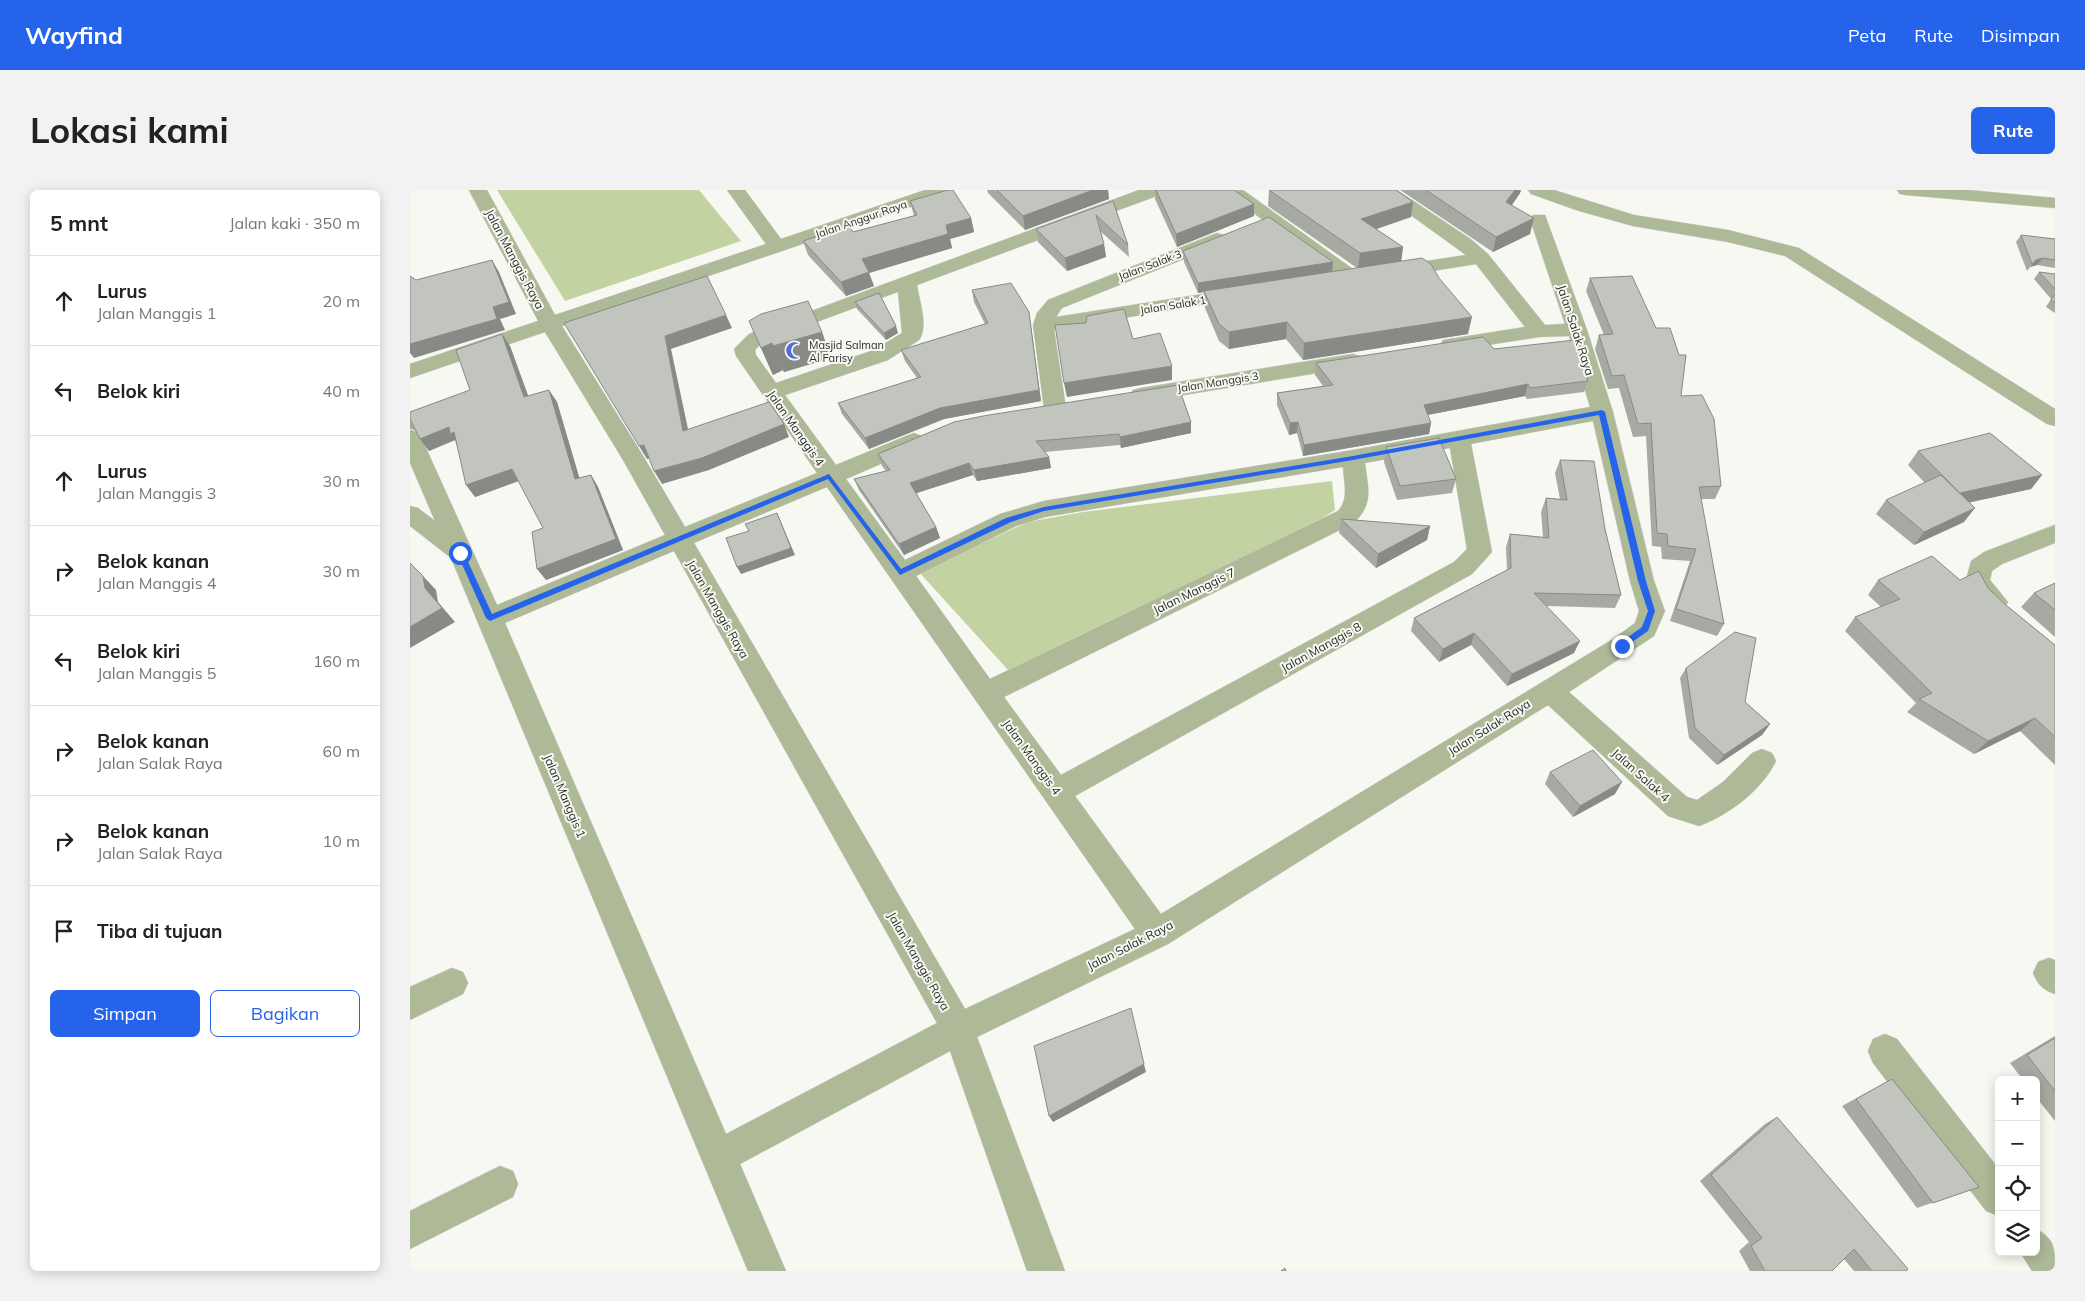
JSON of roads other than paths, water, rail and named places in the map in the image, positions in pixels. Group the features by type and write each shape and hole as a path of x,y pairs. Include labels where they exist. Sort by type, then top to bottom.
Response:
{"street":[{"name":"Jalan Manggis Raya","path":"478,190 550,324 634,459 958,1029 1046,1271"},
{"path":"736,190 778,247"},
{"path":"889,190 904,204"},
{"name":"Jalan Anggur Raya","path":"410,371 943,190"},
{"path":"1231,190 1354,276"},
{"path":"1385,190 1464,244 1481,258 1539,331"},
{"path":"1537,190 1585,207 1633,220 1728,236 1792,252 2055,419"},
{"path":"1906,190 2055,203"},
{"name":"Jalan Manggis 4","path":"1151,191 756,338 747,344 744,349 746,356 829,476 1157,934"},
{"path":"1252,226 1270,219"},
{"name":"Jalan Salak Raya","path":"718,1157 958,1029 1157,934 1622,646 1645,629 1652,611 1642,581 1602,412 1540,219"},
{"name":"Jalan Salak 3","path":"1043,325 1046,313 1056,304 1071,296 1233,233"},
{"path":"1325,281 1481,258"},
{"path":"772,392 881,355 912,336 914,324 908,305 907,283"},
{"name":"Jalan Salak 1","path":"1043,325 1257,292"},
{"path":"1043,325 1056,408"},
{"path":"1430,348 1539,331 1577,330"},
{"name":"Jalan Manggis 3","path":"1124,397 1371,358"},
{"path":"900,573 1008,520 1044,509 1353,458 1602,412"},
{"path":"490,618 935,433"},
{"name":"Jalan Manggis 1","path":"410,437 490,618 767,1271"},
{"name":"Jalan Manggis 8","path":"1056,792 1463,568 1480,552 1459,438"},
{"name":"Jalan Manggis 7","path":"986,694 1346,517 1355,508 1358,495 1353,458"},
{"path":"410,514 460,553"},
{"path":"2014,618 1986,594 1978,580 1980,568 1993,558 2055,534"},
{"name":"Jalan Salak 4","path":"1549,690 1678,808 1699,813 1719,802 1747,781 1762,761"},
{"path":"410,1004 452,983"},
{"path":"1885,1051 1995,1193"},
{"path":"410,1231 500,1184"},
{"path":"2040,1252 2055,1271"}],"place":[{"name":"Masjid Salman Al Farisy","path":"795,351"}]}
